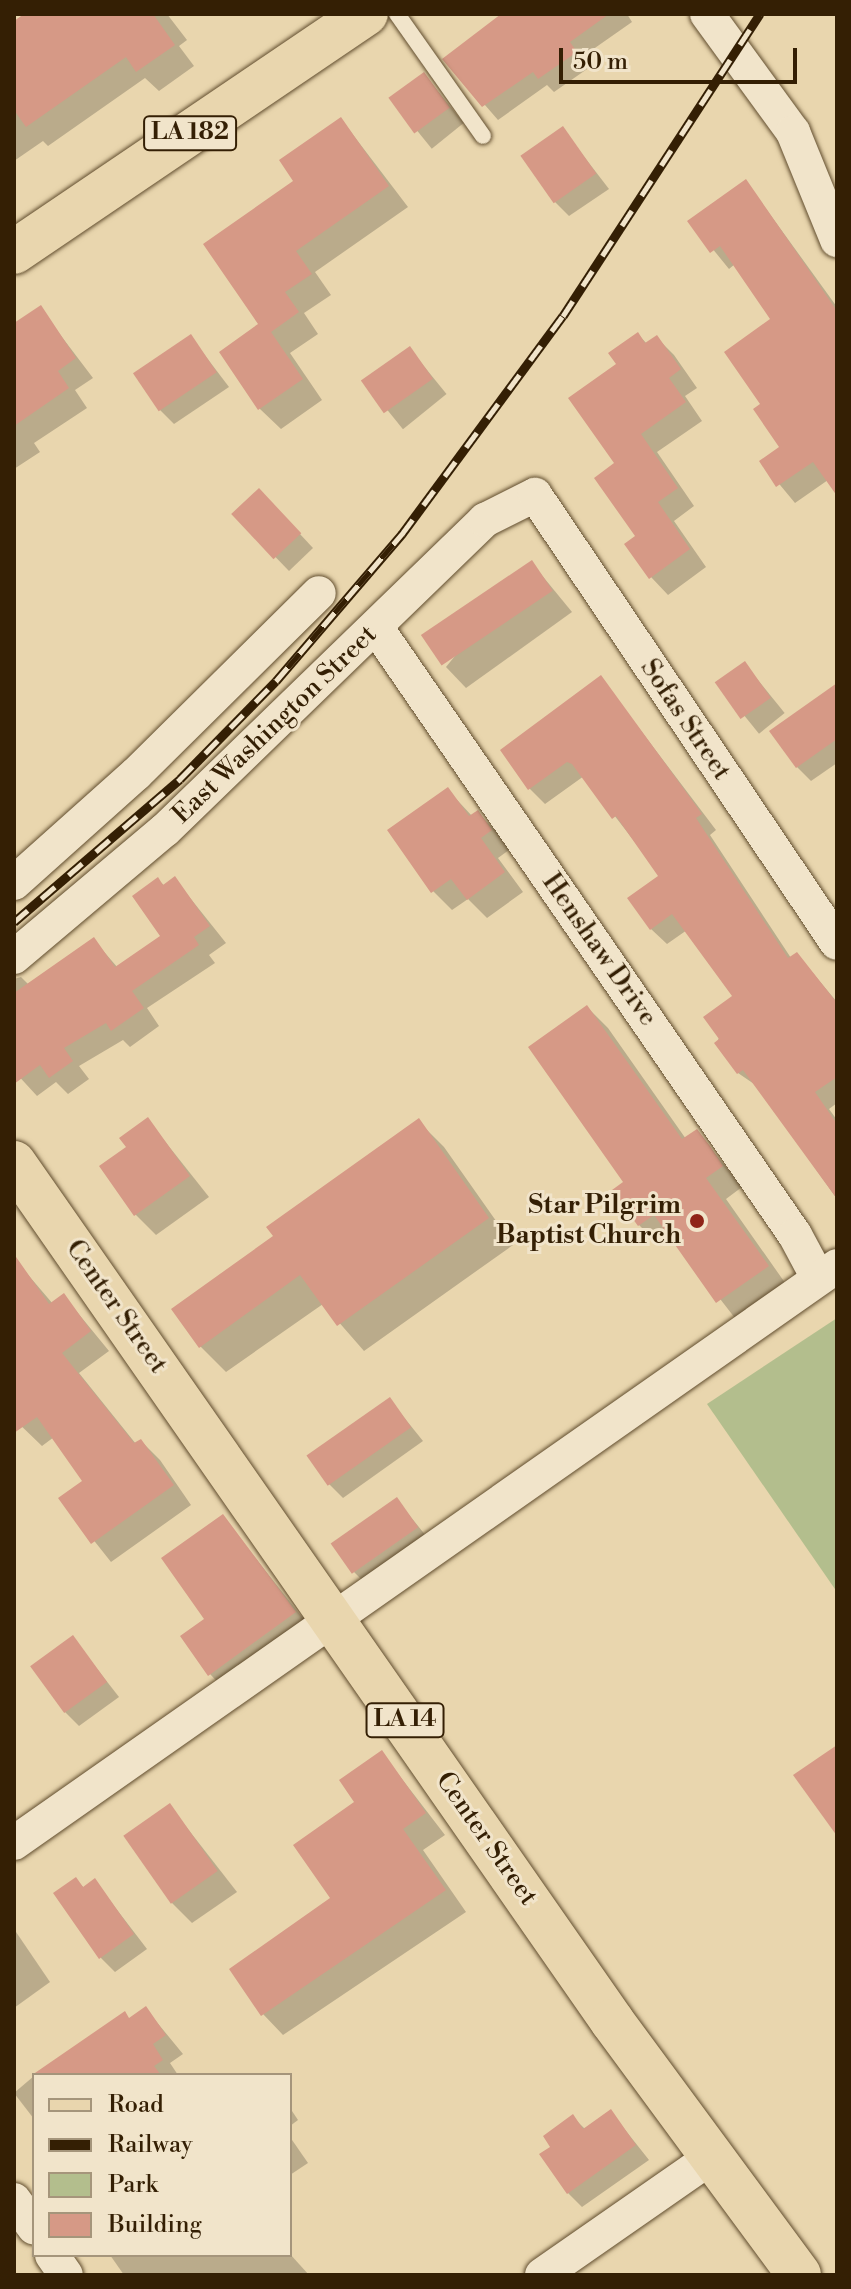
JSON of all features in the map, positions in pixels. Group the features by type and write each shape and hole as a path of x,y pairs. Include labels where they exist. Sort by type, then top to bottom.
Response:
{"main road":[{"name":"LA 182","path":"14,252 366,14"},
{"name":"Center Street","path":"14,1163 612,2021 799,2275"}],"street":[{"path":"707,14 828,183 837,240"},
{"name":"East Washington Street","path":"14,957 165,830 485,520 535,495"},
{"name":"Sofas Street","path":"535,495 837,943"},
{"path":"14,883 136,774 319,593"},
{"name":"Henshaw Drive","path":"376,627 795,1235 827,1271"},
{"path":"14,1843 336,1621 827,1271"},
{"path":"542,2275 713,2156"},
{"path":"14,2200 32,2225"},
{"path":"53,2257 66,2275"}],"lane":[{"path":"397,14 483,136"}],"green space":[{"path":"837,1318 837,1592 707,1404"}],"building":[{"path":"24,14 153,14 175,45 136,72 126,57 26,127 14,110 14,21"},
{"path":"501,14 609,14 570,42 577,52 538,79 533,72 482,107 442,59"},
{"path":"424,72 450,108 414,133 388,98"},
{"path":"341,117 389,186 296,251 312,274 285,292 299,312 271,332 303,379 258,410 219,352 258,324 203,244 293,181 279,160"},
{"path":"563,126 596,174 554,203 520,156"},
{"path":"746,179 837,311 837,496 813,462 776,487 759,461 779,447 753,409 760,404 724,352 770,319 720,246 710,253 687,221"},
{"path":"41,305 76,358 58,371 69,388 14,426 14,323"},
{"path":"638,332 645,343 657,335 681,369 669,378 686,402 641,434 678,488 658,502 690,549 649,579 624,544 635,536 594,478 614,463 568,398 616,364 608,353"},
{"path":"191,334 217,372 159,411 133,373"},
{"path":"410,346 433,379 384,413 361,380"},
{"path":"259,488 301,533 273,559 231,514"},
{"path":"532,560 553,591 442,666 421,635"},
{"path":"745,661 771,698 741,719 715,682"},
{"path":"601,675 702,814 696,818 788,958 797,952 837,1003 837,1077 815,1092 837,1124 837,1199 743,1070 737,1074 714,1043 719,1039 703,1017 732,996 672,914 650,930 627,898 658,876 616,816 612,819 572,764 567,762 528,790 500,750"},
{"path":"837,683 837,739 796,768 769,731"},
{"path":"448,787 469,816 478,810 492,830 481,838 505,872 467,900 451,879 431,893 387,830"},
{"path":"175,876 210,926 194,937 199,945 132,991 144,1008 111,1031 106,1023 64,1048 73,1061 49,1078 40,1065 14,1084 14,993 94,937 115,967 160,936 132,896 158,877 163,885"},
{"path":"587,1005 682,1139 697,1129 710,1146 723,1166 706,1178 769,1266 716,1303 654,1215 638,1226 612,1190 623,1182 528,1047"},
{"path":"148,1117 190,1176 134,1216 99,1166 126,1147 119,1138"},
{"path":"419,1118 489,1218 337,1326 300,1275 199,1348 171,1309 273,1236 266,1227"},
{"path":"14,1254 49,1304 64,1293 91,1331 62,1353 134,1443 141,1439 174,1485 91,1544 58,1498 82,1481 37,1417 14,1433"},
{"path":"390,1397 411,1427 328,1486 306,1456"},
{"path":"397,1497 418,1527 352,1574 331,1543"},
{"path":"223,1514 296,1612 208,1676 180,1636 204,1619 161,1558"},
{"path":"73,1635 107,1682 64,1713 30,1666"},
{"path":"837,1745 837,1836 793,1775"},
{"path":"382,1750 426,1813 403,1829 446,1890 261,2016 229,1969 330,1898 293,1845 354,1802 339,1780"},
{"path":"170,1803 218,1871 171,1904 123,1836"},
{"path":"76,1877 83,1887 95,1878 134,1934 99,1959 53,1893"},
{"path":"146,2006 166,2035 153,2044 163,2060 154,2066 159,2073 35,2073 125,2011 129,2018"},
{"path":"611,2109 636,2145 567,2194 539,2154 550,2147 543,2136 573,2114 583,2129"}],"railway":[{"path":"14,922 180,779 276,681 402,534 563,316 760,14"}],"place":[{"name":"Star Pilgrim Baptist Church","path":"697,1221"}]}
